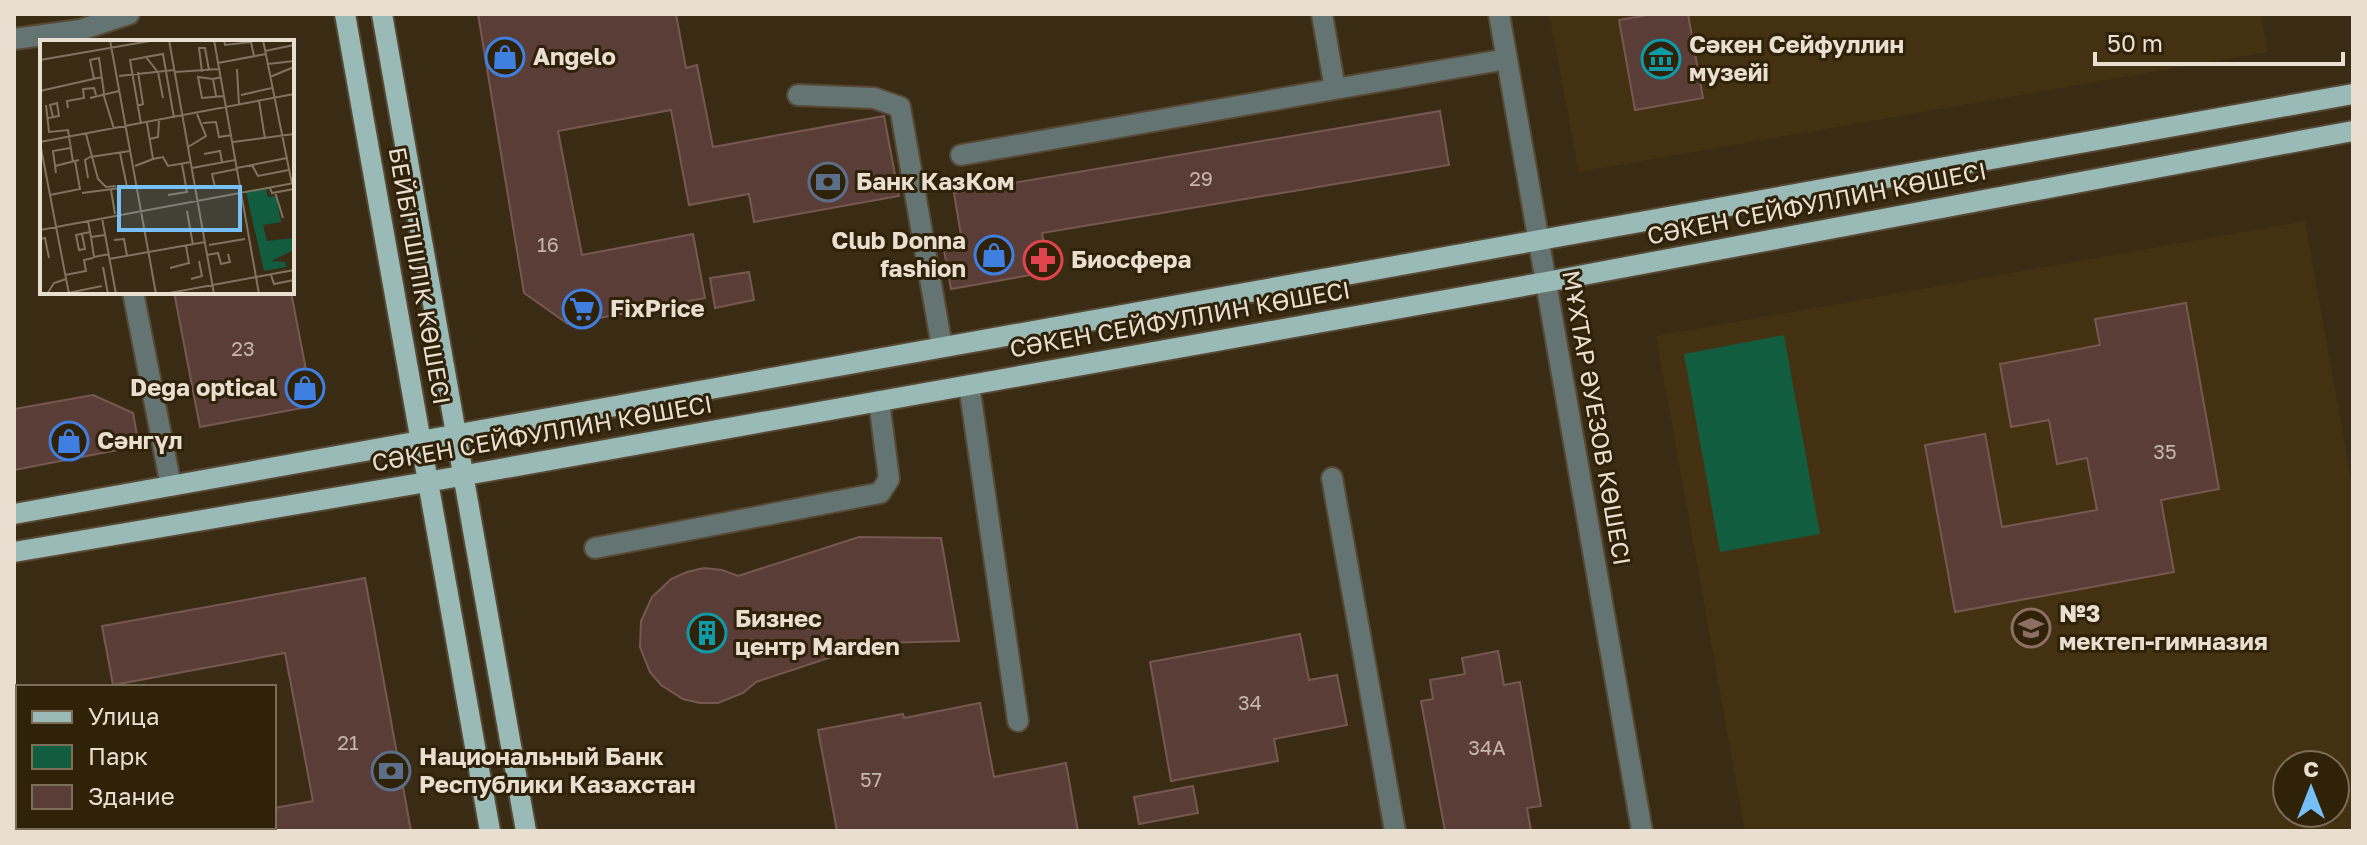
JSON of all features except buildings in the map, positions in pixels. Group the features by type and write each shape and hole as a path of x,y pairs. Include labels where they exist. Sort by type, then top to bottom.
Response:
{"main road":[{"name":"БЕЙБІТШІЛІК КӨШЕСІ","path":"345,14 490,831"},
{"name":"БЕЙБІТШІЛІК КӨШЕСІ","path":"382,14 526,831"},
{"name":"СӘКЕН СЕЙФУЛЛИН КӨШЕСІ","path":"14,514 2353,94"},
{"name":"СӘКЕН СЕЙФУЛЛИН КӨШЕСІ","path":"14,552 462,476 1546,282 2353,131"}],"street":[{"path":"14,39 81,36 129,14"},
{"path":"1322,14 1335,89"},
{"name":"МҰХТАР ӘУЕЗОВ КӨШЕСІ","path":"1499,14 1642,831"},
{"path":"961,155 1507,59"},
{"path":"798,95 874,98 900,107 942,347"},
{"path":"133,294 171,486"},
{"path":"969,385 1018,721"},
{"path":"595,548 880,493 889,479 879,401"},
{"path":"1332,478 1395,831"}],"shaded area":[{"path":"1549,14 2261,14 2268,52 1579,172"},
{"name":"№3 мектеп-гимназия","path":"2305,221 2353,490 2353,831 1745,831 1656,336"}],"green space":[{"path":"1784,335 1820,534 1720,552 1684,354"}],"place":[{"name":"Angelo","path":"505,57"},
{"name":"Сәкен Сейфуллин музейі","path":"1661,59"},
{"name":"Банк КазКом","path":"828,182"},
{"name":"Club Donna fashion","path":"994,255"},
{"name":"Биосфера","path":"1043,260"},
{"name":"FixPrice","path":"582,309"},
{"name":"Dega optical","path":"305,388"},
{"name":"Сәнгүл","path":"69,441"},
{"name":"№3 мектеп-гимназия","path":"2031,628"},
{"name":"Бизнес центр Marden","path":"707,633"},
{"name":"Национальный Банк Республики Казахстан","path":"391,771"}]}
